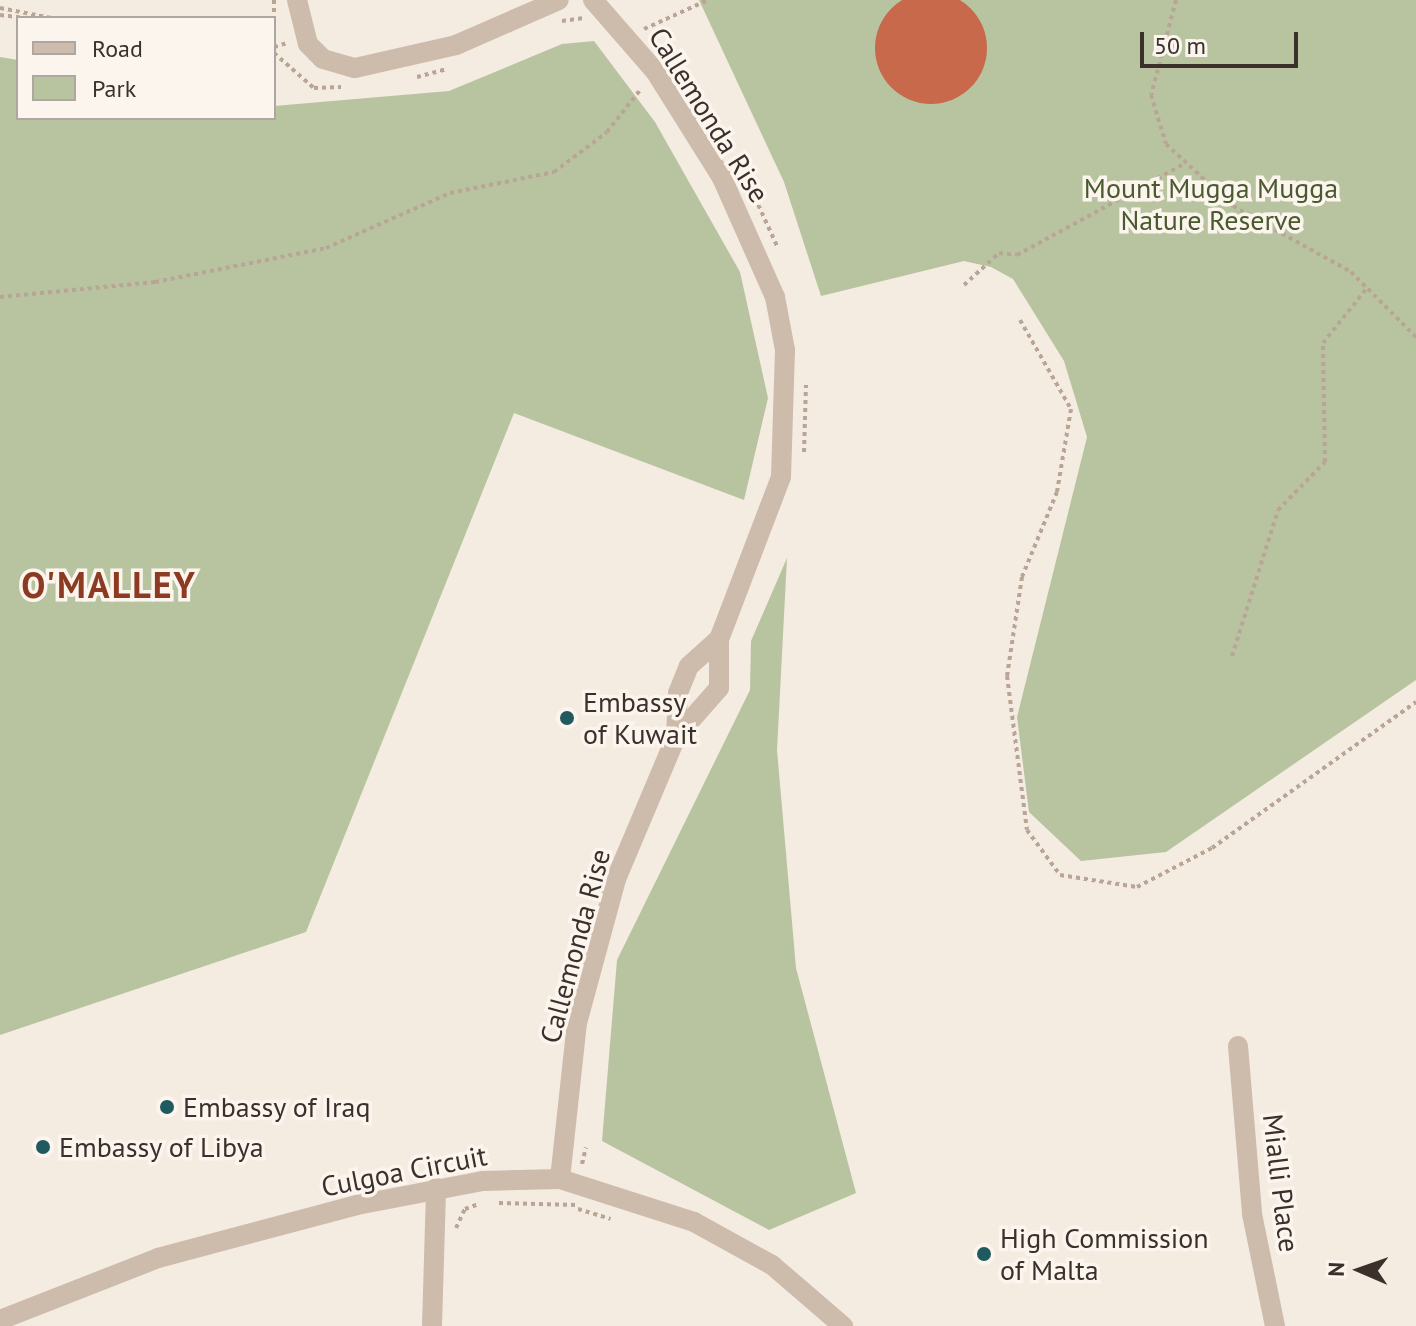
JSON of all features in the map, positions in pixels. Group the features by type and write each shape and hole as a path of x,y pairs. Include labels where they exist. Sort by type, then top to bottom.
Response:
{"street":[{"path":"297,0 308,44 323,59 355,68 456,45 559,0"},
{"name":"Callemonda Rise","path":"560,1179 577,1023 616,879 676,737 719,688 719,639 781,477 785,350 775,297 744,223 655,71 636,28 593,0"},
{"name":"Callemonda Rise","path":"676,737 678,693 689,666 719,639"},
{"name":"Mialli Place","path":"1238,1046 1252,1214 1275,1326"},
{"name":"Culgoa Circuit","path":"0,1320 158,1258 436,1188 560,1179 694,1222 772,1265 843,1326"},
{"path":"432,1326 436,1188"}],"path":[{"path":"636,28 708,0"},
{"path":"1176,0 1151,95 1166,144 1233,206 1367,288 1416,337"},
{"path":"0,8 41,16"},
{"path":"636,28 653,39"},
{"path":"0,297 155,282 326,248 450,193 554,172 607,132 655,71"},
{"path":"964,285 999,253 1017,255 1186,163"},
{"path":"738,165 783,265"},
{"path":"1232,656 1278,510 1325,462 1323,343 1367,288"},
{"path":"1020,320 1071,409 1057,492 1022,577 1007,676 1027,830 1060,875 1137,887 1212,848 1416,702"},
{"path":"801,470 806,379"},
{"path":"578,1209 585,1139"},
{"path":"435,1247 452,1249 465,1209 485,1202 578,1209 620,1222"}],"green space":[{"name":"Mount Mugga Mugga Nature Reserve","path":"699,0 1416,0 1416,680 1166,852 1081,861 1029,812 1017,717 1087,437 1064,361 1013,279 991,267 964,261 821,296 784,182"},
{"path":"594,41 655,122 740,272 768,398 744,500 514,413 306,932 0,1035 0,57 16,60 16,120 276,120 276,106 449,91 562,44"},
{"path":"787,558 777,750 796,968 856,1193 769,1230 602,1141 617,960 750,690 751,641"}],"building":[{"path":"904,-1 958,-1 978,17 986,37 986,59 978,79 962,95 942,103 920,103 900,95 884,79 876,59 879,27 891,8"}],"place":[{"name":"Embassy of Kuwait","path":"567,718"},
{"name":"Embassy of Iraq","path":"167,1107"},
{"name":"Embassy of Libya","path":"43,1147"},
{"name":"High Commission of Malta","path":"984,1254"}],"district":[{"name":"O'MALLEY","path":"109,585"}]}
